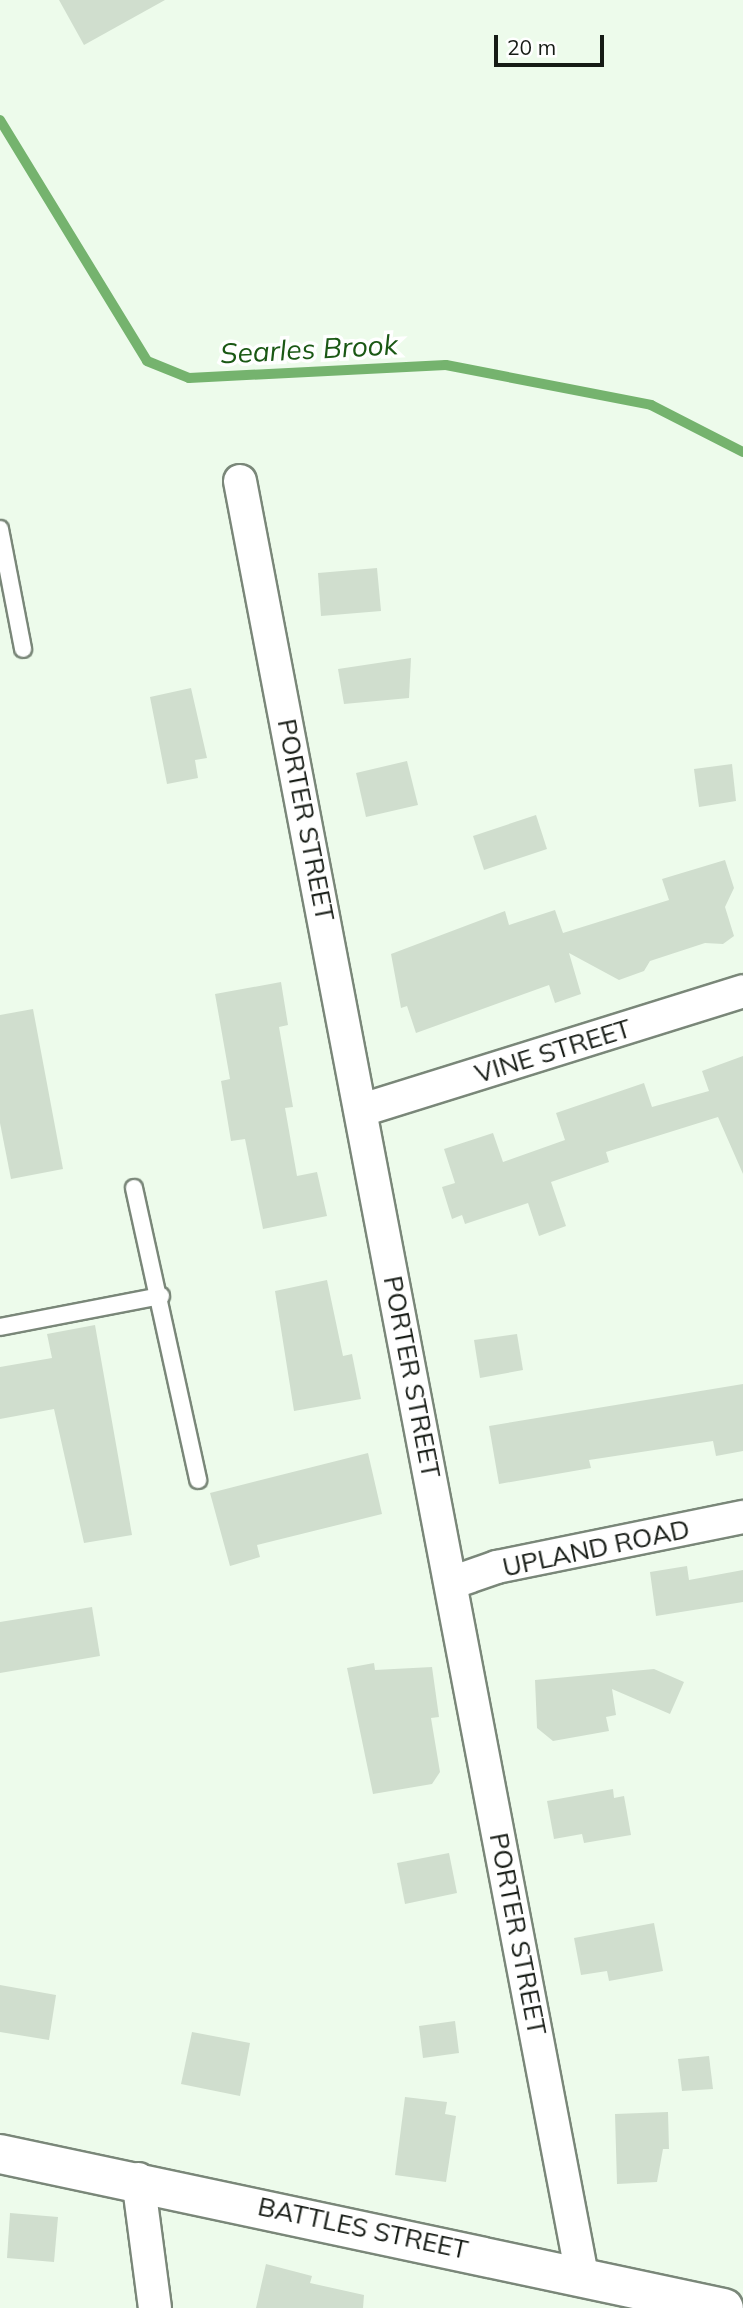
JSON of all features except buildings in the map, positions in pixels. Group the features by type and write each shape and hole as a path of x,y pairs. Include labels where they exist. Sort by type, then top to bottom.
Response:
{"street":[{"name":"PORTER STREET","path":"240,481 582,2275"},
{"name":"VINE STREET","path":"362,1110 743,991"},
{"name":"UPLAND ROAD","path":"451,1583 497,1567 743,1517"},
{"name":"BATTLES STREET","path":"0,2154 138,2179 724,2308"},
{"path":"138,2179 155,2308"}],"lane":[{"path":"0,529 23,649"},
{"path":"134,1188 161,1296 198,1480"},
{"path":"0,1327 161,1296"}],"waterway":[{"name":"Searles Brook","path":"0,120 147,361 189,378 446,365 651,405 743,452"}]}
